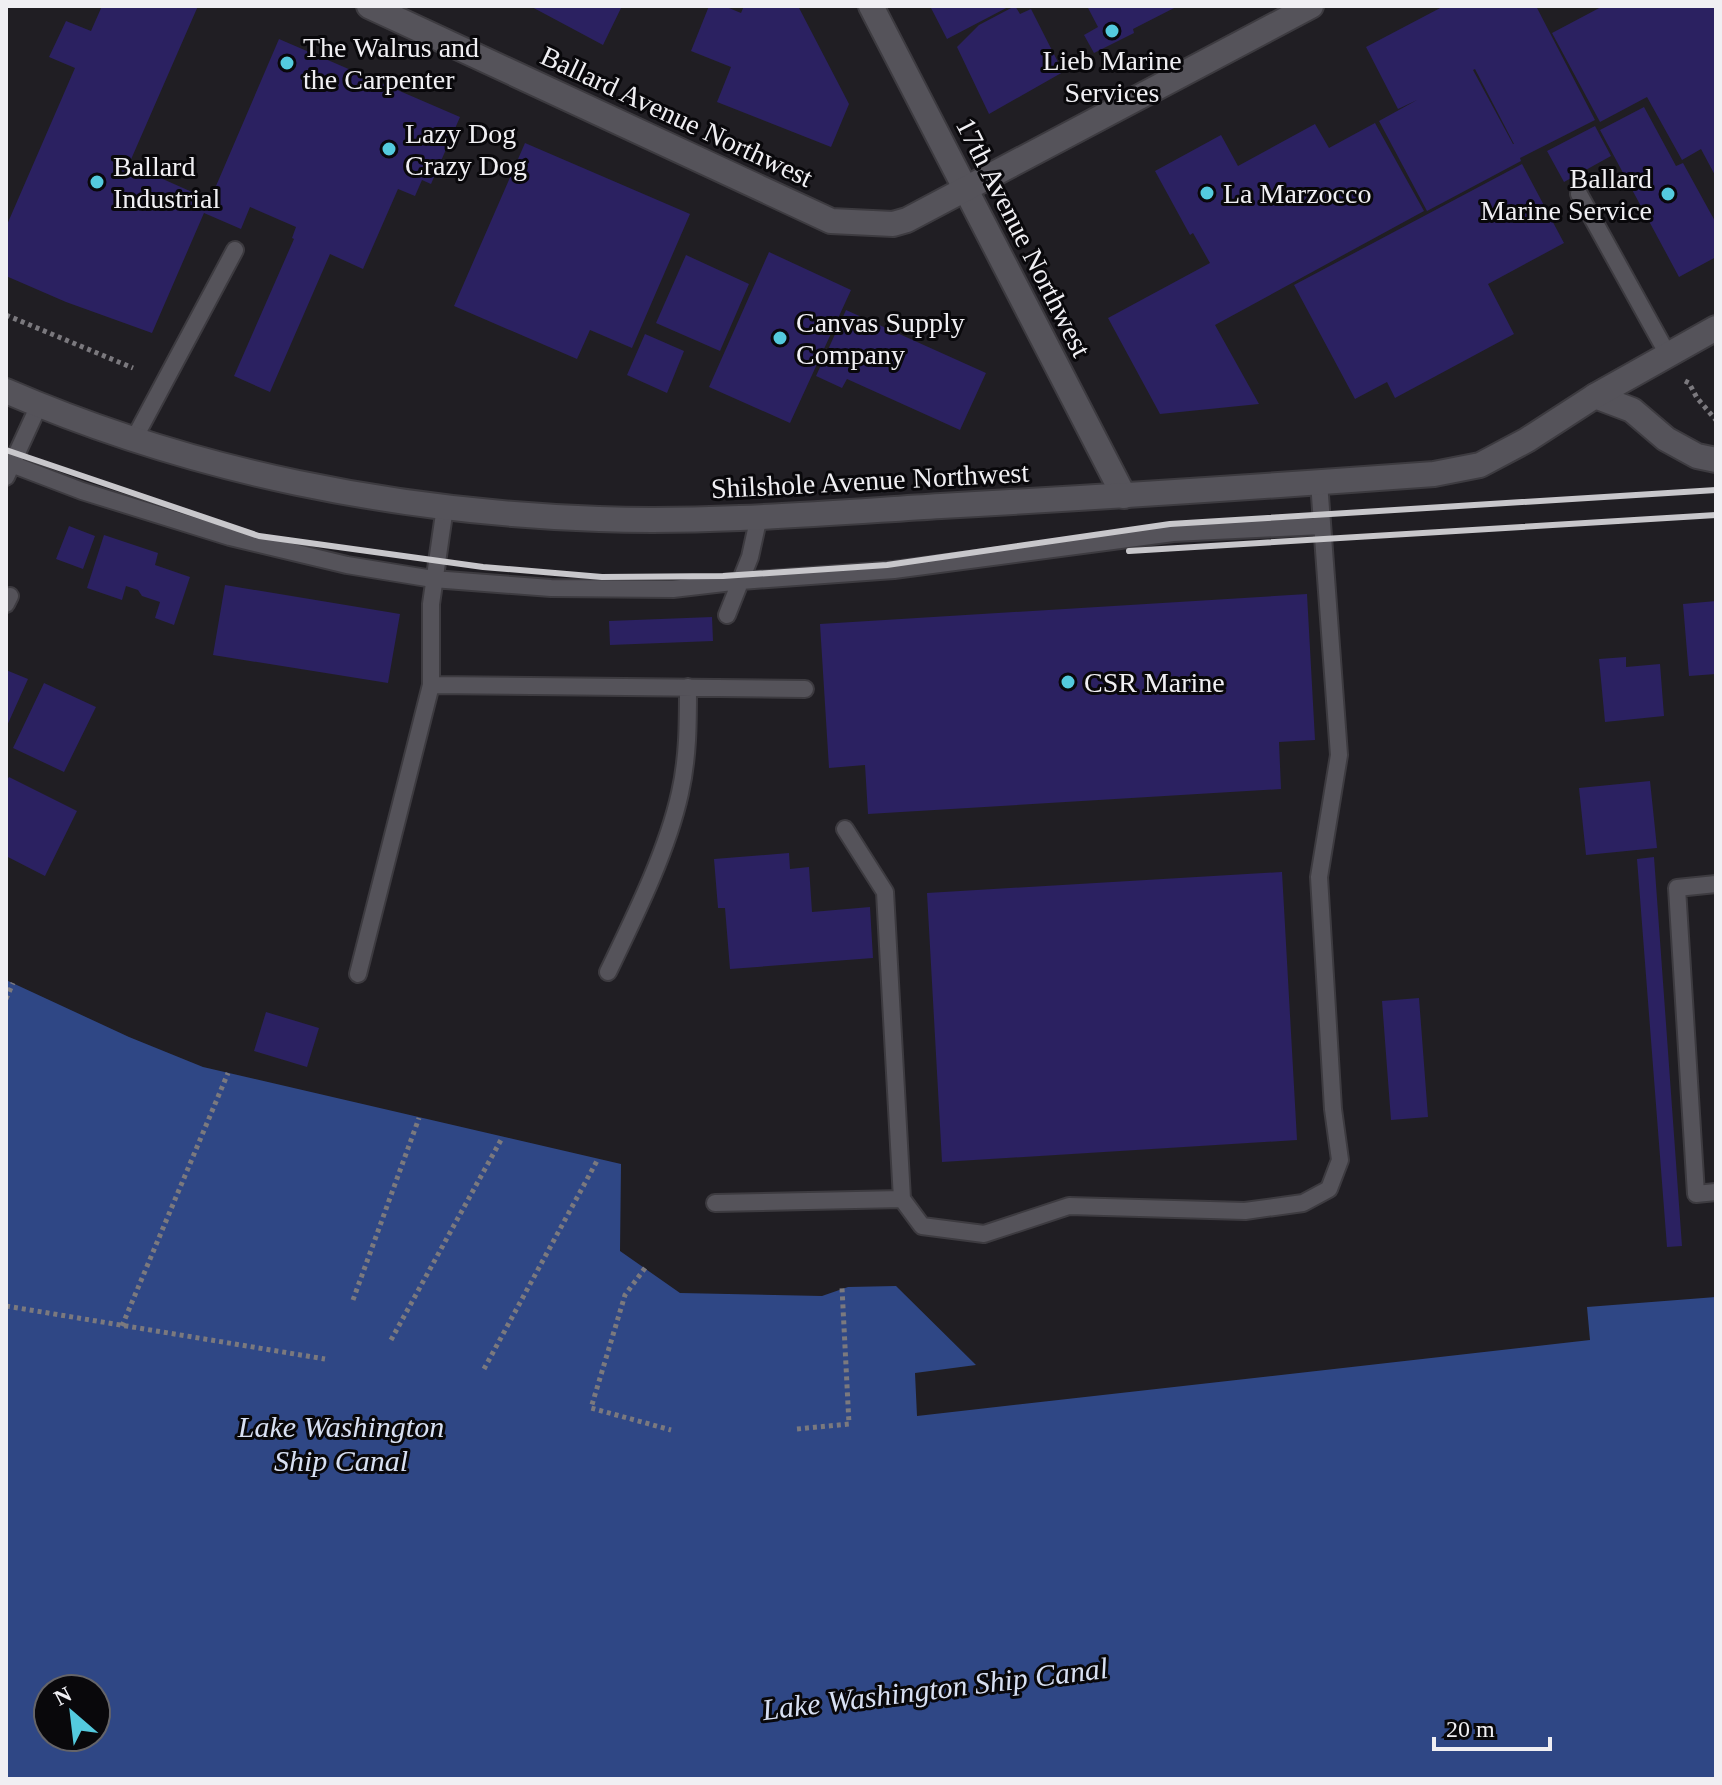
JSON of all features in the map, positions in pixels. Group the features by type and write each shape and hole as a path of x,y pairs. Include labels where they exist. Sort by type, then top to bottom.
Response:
{"street":[{"name":"Ballard Avenue Northwest","path":"369,6 831,221 893,224 966,191 1311,6"},
{"name":"17th Avenue Northwest","path":"871,6 1124,496"},
{"name":"Shilshole Avenue Northwest","path":"6,391 134,439 328,489 523,515 602,519 759,516 1124,496 1434,474 1480,465 1527,440 1667,353 1716,328"},
{"path":"1595,396 1632,410 1666,439 1697,456 1716,460"}],"lane":[{"path":"1579,194 1667,353"},
{"path":"134,439 235,250"},
{"path":"39,405 8,468 230,537 347,565 433,579 551,588 673,589 894,570 1173,533 1322,526"},
{"path":"845,829 885,892 902,1199 922,1226 984,1234 1069,1206 1245,1211 1303,1203 1329,1189 1340,1160 1333,1109 1319,877 1339,755 1319,482"},
{"path":"358,974 431,685 433,579 445,507"},
{"path":"727,615 741,581 759,516"},
{"path":"431,685 805,689"},
{"path":"608,972 642,902 680,794 687,743 688,687"},
{"path":"1716,884 1677,888 1696,1194 1716,1192"},
{"path":"715,1203 902,1199"}],"path":[{"path":"6,315 133,368"},
{"path":"1689,383 1716,420"},
{"path":"6,999 13,983"},
{"path":"122,1326 228,1073"},
{"path":"353,1300 419,1118"},
{"path":"391,1340 502,1138"},
{"path":"484,1369 598,1159"},
{"path":"645,1268 625,1295 591,1408 671,1430"},
{"path":"797,1429 849,1424 842,1288"},
{"path":"6,1306 325,1359"}],"water":[{"name":"Lake Washington Ship Canal","path":"6,980 129,1037 203,1067 621,1164 620,1251 680,1293 822,1296 848,1287 896,1286 976,1365 915,1373 917,1416 1590,1340 1587,1307 1716,1297 1716,1779 6,1779"}],"building":[{"path":"102,6 198,6 129,164 210,200 279,39 460,117 431,184 422,180 415,196 398,189 363,269 330,254 270,392 234,376 294,239 296,227 250,207 241,229 204,213 152,333 6,276 6,227 75,68 49,57 66,21 91,31"},
{"path":"530,6 622,6 603,45"},
{"path":"709,6 724,6 741,13 744,6 798,6 849,104 831,147 717,102 731,67 691,51"},
{"path":"930,6 1010,6 947,39"},
{"path":"1015,6 1020,14 1031,9 1063,72 989,114 957,47 979,25"},
{"name":"Lieb Marine Services","path":"1087,6 1178,6 1094,53 1084,35 1098,27"},
{"path":"1444,6 1536,6 1595,120 1427,211 1379,121 1417,100 1398,109 1366,47","holes":["1475,69 1513,144 1473,70"]},
{"path":"1603,6 1716,6 1716,177 1701,149 1682,160 1647,97 1600,122 1552,33"},
{"name":"Ballard Marine Service","path":"1644,107 1676,166 1683,163 1716,223 1716,257 1679,277 1600,130"},
{"path":"1375,123 1424,211 1215,325 1259,404 1160,414 1108,318 1210,263 1193,233 1190,235 1155,171 1221,135 1238,166 1315,124 1329,148"},
{"path":"1595,126 1611,156 1564,182 1547,151"},
{"path":"525,143 690,214 632,348 590,330 577,359 454,306"},
{"path":"1522,164 1564,243 1488,284 1514,334 1395,398 1387,382 1355,399 1294,285"},
{"name":"Canvas Supply Company","path":"769,252 851,290 790,423 709,387"},
{"path":"686,255 749,284 720,351 656,323"},
{"path":"846,310 986,373 960,430 847,379 842,388 816,376"},
{"path":"645,334 684,351 667,393 627,375"},
{"path":"69,526 95,536 83,569 56,559"},
{"path":"104,535 158,553 155,565 190,577 174,625 155,618 160,602 142,596 138,590 126,586 122,600 87,588"},
{"path":"225,585 400,614 388,683 213,655"},
{"name":"CSR Marine","path":"1307,594 1315,740 1279,742 1281,789 868,814 865,765 829,768 820,624"},
{"path":"1716,601 1716,674 1689,676 1683,604"},
{"path":"712,617 713,641 610,645 609,621"},
{"path":"1626,657 1626,667 1660,664 1664,716 1605,722 1599,659"},
{"path":"6,670 28,679 6,728"},
{"path":"44,683 96,707 64,772 13,748"},
{"path":"9,777 77,811 45,876 6,856 6,782"},
{"path":"1650,781 1657,848 1586,855 1579,788"},
{"path":"789,853 790,869 809,867 812,912 870,907 873,958 730,969 725,908 718,908 714,859"},
{"path":"1654,857 1682,1246 1667,1247 1637,859"},
{"path":"1282,872 1297,1140 942,1162 927,893"},
{"path":"1419,998 1428,1117 1391,1120 1382,1001"},
{"path":"266,1012 319,1028 307,1067 254,1051"}],"railway":[{"path":"6,450 259,536 483,567 602,577 723,576 887,565 1170,524 1716,490"},
{"path":"1129,551 1716,515"}],"place":[{"name":"Lieb Marine Services","path":"1112,31"},
{"name":"The Walrus and the Carpenter","path":"287,63"},
{"name":"Lazy Dog Crazy Dog","path":"389,149"},
{"name":"Ballard Industrial","path":"97,182"},
{"name":"La Marzocco","path":"1207,193"},
{"name":"Ballard Marine Service","path":"1668,194"},
{"name":"Canvas Supply Company","path":"780,338"},
{"name":"CSR Marine","path":"1068,682"}]}
